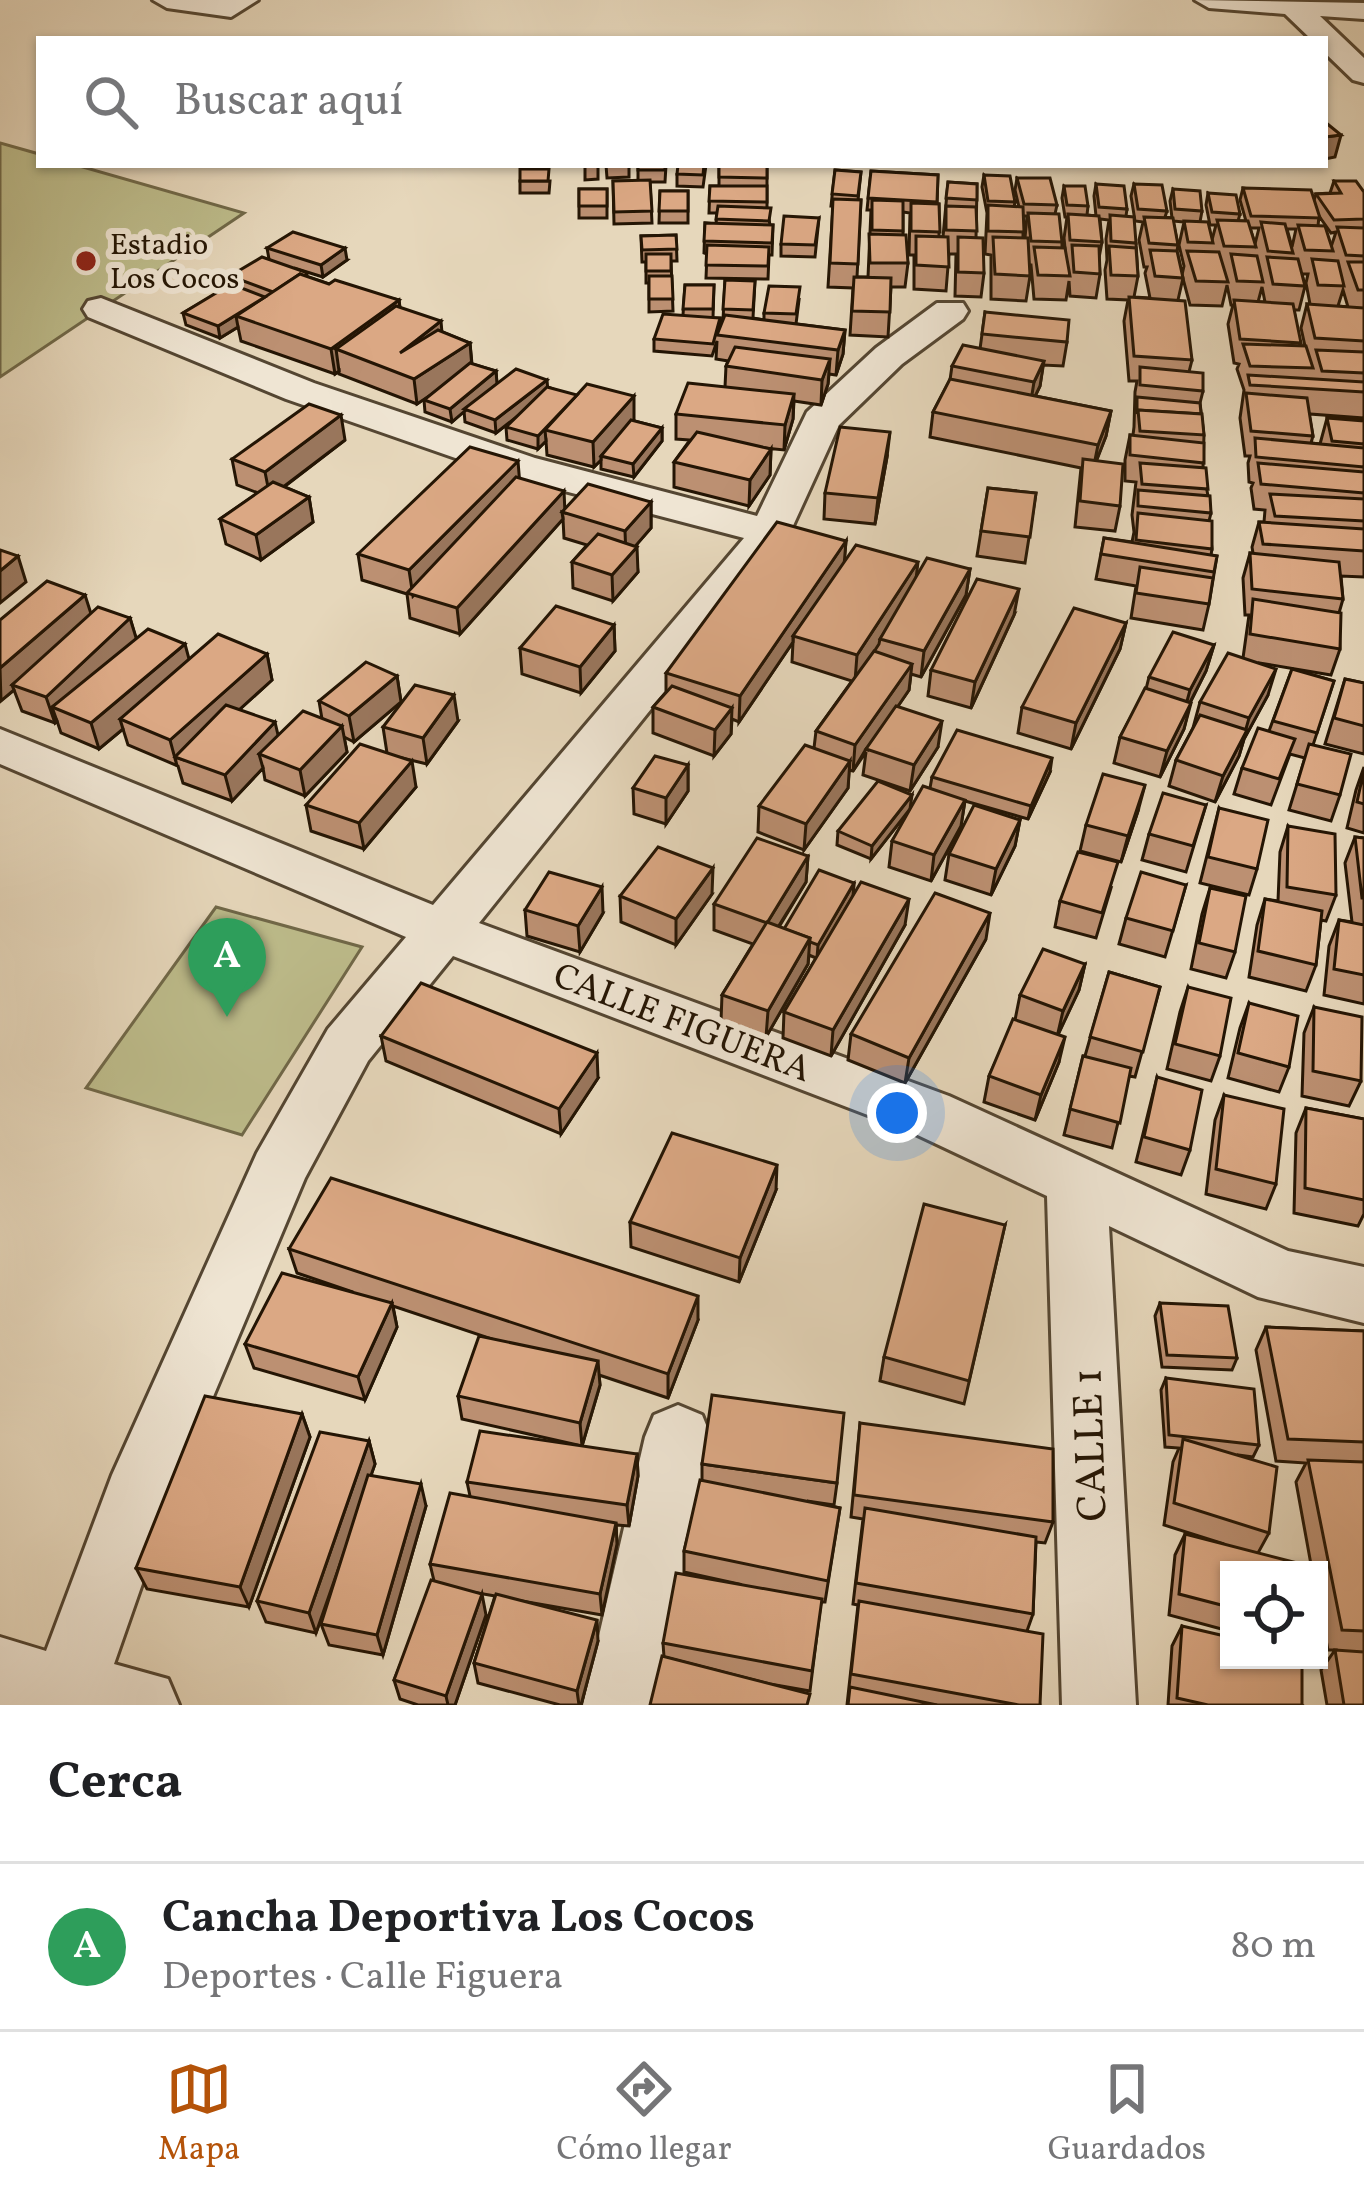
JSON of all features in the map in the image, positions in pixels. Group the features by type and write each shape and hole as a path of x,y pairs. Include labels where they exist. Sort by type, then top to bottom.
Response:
{"street":[{"path":"167,0 232,9 244,0"},
{"path":"1209,0 1364,10"},
{"path":"1293,6 1324,36"},
{"path":"1328,40 1364,74"},
{"path":"101,309 300,391 520,466 771,532"},
{"path":"142,1705 43,1691 146,1475 278,1171 349,1046 771,532 821,421 889,356 950,310"},
{"name":"CALLE FIGUERA","path":"0,745 444,932 928,1114 1280,1277 1364,1295"},
{"name":"CALLE 1","path":"1077,1184 1099,1705"},
{"path":"620,1705 678,1437"}],"shaded area":[{"name":"Estadio Los Cocos","path":"0,143 36,153 36,168 86,168 244,213 0,377"},
{"path":"216,907 362,947 242,1135 86,1088"}],"building":[{"path":"678,168 704,168 703,175 677,174"},
{"path":"719,168 767,168 767,178 719,177"},
{"path":"520,169 549,169 548,181 520,181"},
{"path":"835,170 861,172 858,196 832,194"},
{"path":"871,171 938,175 937,202 868,198"},
{"path":"984,175 1010,176 1015,202 988,201"},
{"path":"1017,178 1050,178 1057,205 1024,204"},
{"path":"650,180 652,211 614,212 613,181"},
{"path":"1334,181 1356,181 1364,192 1364,219 1334,220 1316,194 1341,193"},
{"path":"948,182 977,184 977,200 946,198"},
{"path":"1096,184 1124,186 1127,209 1099,207"},
{"path":"1134,184 1162,185 1167,211 1138,209"},
{"path":"710,186 767,186 767,202 709,201"},
{"path":"1064,186 1085,186 1088,206 1067,205"},
{"path":"1243,188 1311,190 1320,218 1251,216"},
{"path":"579,189 607,189 607,206 579,206"},
{"path":"1173,189 1200,191 1202,211 1175,209"},
{"path":"660,191 688,191 688,211 659,211"},
{"path":"1208,193 1236,195 1240,214 1212,212"},
{"path":"833,199 861,200 858,264 830,263"},
{"path":"872,200 903,201 903,231 872,230"},
{"path":"911,203 939,204 940,232 911,231"},
{"path":"988,205 1023,207 1024,232 988,231"},
{"path":"718,206 771,208 769,221 716,219"},
{"path":"946,206 976,207 977,231 946,230"},
{"path":"1028,213 1059,214 1062,242 1031,241"},
{"path":"1068,214 1099,216 1102,242 1070,240"},
{"path":"1110,215 1134,217 1136,243 1111,241"},
{"path":"784,216 819,218 815,245 781,244"},
{"path":"1144,217 1173,218 1178,245 1149,243"},
{"path":"1217,220 1248,221 1256,247 1224,246"},
{"path":"1184,221 1208,222 1213,243 1188,242"},
{"path":"1261,222 1285,224 1293,253 1268,251"},
{"path":"705,223 773,225 772,243 704,241"},
{"path":"1298,225 1325,226 1333,251 1305,250"},
{"path":"1337,227 1364,228 1364,256 1346,255"},
{"path":"293,232 345,248 321,265 267,248"},
{"path":"869,234 906,235 908,263 870,263"},
{"path":"676,235 677,249 642,250 641,236"},
{"path":"916,236 948,237 949,267 916,265"},
{"path":"958,237 983,238 984,273 958,272"},
{"path":"993,237 1028,238 1030,276 995,274"},
{"path":"707,245 769,247 768,266 706,265"},
{"path":"1072,245 1099,246 1100,274 1074,272"},
{"path":"1109,246 1136,248 1138,276 1111,275"},
{"path":"1034,247 1065,248 1070,276 1038,275"},
{"path":"1150,250 1177,251 1183,278 1155,276"},
{"path":"1187,251 1219,252 1228,282 1196,281"},
{"path":"646,254 671,254 671,271 646,271"},
{"path":"1231,254 1257,256 1263,282 1237,281"},
{"path":"262,257 308,273 273,292 230,276"},
{"path":"1267,257 1298,259 1305,286 1273,284"},
{"path":"1312,259 1338,261 1344,286 1318,285"},
{"path":"1348,262 1364,262 1364,290 1358,290"},
{"path":"300,274 399,300 331,349 236,316"},
{"path":"649,276 672,276 673,299 649,299"},
{"path":"854,277 891,278 890,312 852,311"},
{"path":"725,280 755,281 753,310 723,309"},
{"path":"231,284 265,297 218,326 183,313"},
{"path":"685,285 714,285 713,309 683,309"},
{"path":"769,286 800,287 796,314 764,313"},
{"path":"1129,297 1185,301 1192,360 1134,356"},
{"path":"1234,300 1293,304 1301,343 1240,339"},
{"path":"1307,304 1364,308 1364,341 1315,338"},
{"path":"396,306 441,321 400,353 438,330 470,343 414,379 336,349"},
{"path":"985,312 1069,320 1067,342 982,334"},
{"path":"663,314 720,318 713,344 654,339"},
{"path":"725,315 845,330 838,350 717,335"},
{"path":"1243,344 1306,346 1313,368 1250,366"},
{"path":"963,345 1044,361 1034,382 952,366"},
{"path":"735,347 830,359 822,380 726,366"},
{"path":"1316,350 1364,352 1364,373 1322,371"},
{"path":"470,363 496,371 450,409 424,400"},
{"path":"1140,367 1203,373 1203,391 1140,385"},
{"path":"516,369 547,380 495,420 464,409"},
{"path":"1248,375 1364,382 1364,392 1250,385"},
{"path":"950,379 1111,411 1098,445 933,412"},
{"path":"688,383 794,394 785,425 676,414"},
{"path":"587,384 634,396 593,442 545,430"},
{"path":"547,387 577,395 538,436 506,427"},
{"path":"1246,393 1307,398 1313,436 1251,431"},
{"path":"1137,397 1200,403 1201,414 1138,410 1137,414"},
{"path":"309,404 341,415 265,472 232,459"},
{"path":"1138,410 1202,414 1204,435 1140,431"},
{"path":"1327,418 1364,421 1364,444 1332,441"},
{"path":"631,420 662,428 633,464 601,456"},
{"path":"840,427 890,432 878,498 825,493"},
{"path":"697,432 771,449 750,480 674,462"},
{"path":"1130,435 1204,443 1204,463 1130,455"},
{"path":"1255,438 1364,448 1364,467 1256,457"},
{"path":"470,447 518,461 409,570 358,554"},
{"path":"1083,459 1123,464 1120,506 1080,501"},
{"path":"1140,463 1206,468 1208,489 1142,484"},
{"path":"1258,463 1364,472 1364,493 1261,484"},
{"path":"516,477 564,491 457,608 407,593"},
{"path":"273,482 309,497 256,535 220,519"},
{"path":"588,484 651,502 625,531 562,512"},
{"path":"988,488 1036,493 1030,537 981,531"},
{"path":"1138,490 1210,496 1211,513 1138,506"},
{"path":"1270,494 1364,499 1364,521 1275,516"},
{"path":"1138,513 1212,521 1212,549 1136,540"},
{"path":"777,522 846,541 740,696 666,673"},
{"path":"1259,522 1364,529 1364,551 1263,544"},
{"path":"598,534 637,547 612,575 572,562"},
{"path":"1104,538 1217,556 1214,572 1101,554"},
{"path":"856,545 918,562 857,655 793,636"},
{"path":"0,550 18,556 0,571"},
{"path":"1250,553 1339,562 1343,599 1252,589"},
{"path":"927,558 970,569 924,651 880,639"},
{"path":"1140,567 1213,578 1209,604 1136,593"},
{"path":"977,579 1019,589 975,682 931,670"},
{"path":"47,581 85,595 0,668 0,620"},
{"path":"1253,599 1341,613 1340,649 1250,634"},
{"path":"556,606 614,625 580,667 520,648"},
{"path":"98,607 130,618 46,697 12,685"},
{"path":"1074,608 1126,623 1076,723 1022,707"},
{"path":"148,629 185,644 91,723 52,707"},
{"path":"1173,632 1214,645 1190,690 1149,677"},
{"path":"218,634 267,654 170,740 120,719"},
{"path":"874,651 912,664 855,745 816,731"},
{"path":"1228,653 1276,669 1249,718 1200,702"},
{"path":"366,662 397,676 349,716 319,701"},
{"path":"1292,669 1334,681 1317,733 1273,721"},
{"path":"1345,679 1364,683 1364,726 1334,718"},
{"path":"415,685 454,695 423,738 383,727"},
{"path":"672,686 732,708 715,730 653,707"},
{"path":"1145,688 1191,703 1167,751 1120,737"},
{"path":"226,705 275,722 225,775 175,757"},
{"path":"896,706 942,721 914,765 866,749"},
{"path":"303,711 342,726 300,770 259,754"},
{"path":"1200,715 1247,730 1223,776 1176,760"},
{"path":"1258,728 1295,739 1279,779 1242,768"},
{"path":"957,730 1052,758 1031,806 932,777"},
{"path":"360,744 412,761 359,823 306,805"},
{"path":"1309,744 1351,754 1340,795 1297,784"},
{"path":"805,745 850,761 806,824 759,806"},
{"path":"655,756 688,765 666,798 633,788"},
{"path":"1364,770 1364,804 1357,802"},
{"path":"1103,774 1145,785 1128,836 1086,825"},
{"path":"878,781 912,795 872,846 838,831"},
{"path":"923,786 965,800 934,855 892,841"},
{"path":"1163,793 1206,805 1193,846 1149,834"},
{"path":"974,805 1020,820 996,869 949,854"},
{"path":"1219,808 1268,820 1257,869 1208,857"},
{"path":"1288,826 1335,834 1336,895 1287,887"},
{"path":"1355,837 1364,838 1364,898 1362,898"},
{"path":"757,838 808,856 767,923 714,904"},
{"path":"658,847 713,868 676,919 620,896"},
{"path":"1078,852 1118,862 1102,913 1060,901"},
{"path":"819,870 854,883 818,945 784,929"},
{"path":"549,872 602,887 578,926 525,910"},
{"path":"1141,872 1186,885 1173,931 1126,918"},
{"path":"861,882 909,899 833,1030 784,1012"},
{"path":"1210,888 1246,896 1235,952 1199,943"},
{"path":"935,893 990,913 909,1058 851,1034"},
{"path":"1265,899 1322,911 1316,965 1258,951"},
{"path":"1339,920 1364,925 1364,975 1334,969"},
{"path":"767,922 810,938 768,1011 722,995"},
{"path":"1043,949 1085,964 1063,1011 1020,995"},
{"path":"1109,972 1160,987 1143,1052 1090,1037"},
{"path":"421,983 597,1053 559,1109 381,1036"},
{"path":"1188,987 1231,998 1220,1056 1175,1044"},
{"path":"1249,1003 1298,1016 1289,1067 1238,1053"},
{"path":"1314,1007 1362,1017 1361,1081 1313,1071"},
{"path":"1013,1019 1065,1037 1041,1095 989,1076"},
{"path":"1083,1056 1131,1068 1120,1123 1070,1109"},
{"path":"1157,1077 1202,1090 1190,1150 1144,1137"},
{"path":"1224,1095 1284,1109 1276,1184 1216,1169"},
{"path":"1306,1108 1364,1119 1364,1200 1305,1188"},
{"path":"672,1133 777,1165 740,1258 630,1222"},
{"path":"331,1178 698,1296 668,1374 289,1249"},
{"path":"924,1204 1005,1225 969,1381 884,1357"},
{"path":"282,1273 392,1303 358,1377 245,1344"},
{"path":"1160,1303 1228,1306 1237,1358 1167,1355"},
{"path":"1266,1327 1364,1331 1364,1442 1288,1439"},
{"path":"479,1336 598,1361 580,1423 458,1396"},
{"path":"1166,1378 1254,1389 1259,1445 1169,1435"},
{"path":"712,1395 844,1413 837,1483 702,1464"},
{"path":"205,1396 302,1414 240,1587 136,1568"},
{"path":"860,1423 1053,1449 1053,1522 854,1495"},
{"path":"480,1431 637,1454 627,1505 467,1482"},
{"path":"320,1432 369,1441 309,1613 257,1601"},
{"path":"1183,1439 1277,1467 1269,1533 1174,1503"},
{"path":"1308,1460 1364,1462 1364,1631 1342,1630"},
{"path":"368,1475 421,1484 377,1635 321,1624"},
{"path":"700,1480 840,1508 828,1581 684,1551"},
{"path":"450,1493 616,1523 600,1594 430,1564"},
{"path":"865,1508 1036,1537 1033,1614 856,1583"},
{"path":"1185,1534 1289,1561 1220,1561 1220,1605 1179,1594"},
{"path":"676,1573 822,1599 812,1671 663,1643"},
{"path":"431,1580 482,1594 446,1696 394,1680"},
{"path":"496,1594 597,1620 577,1691 474,1663"},
{"path":"859,1601 1043,1634 1040,1705 851,1674"},
{"path":"1182,1626 1220,1635 1220,1669 1302,1669 1302,1705 1208,1705 1177,1698"},
{"path":"1335,1650 1364,1652 1364,1705 1344,1705"},
{"path":"662,1656 810,1694 807,1705 650,1705"},
{"path":"850,1687 937,1705 848,1705"}],"place":[{"name":"Estadio Los Cocos","path":"86,261"},
{"name":"Cancha Deportiva Los Cocos","path":"227,1017"}]}
